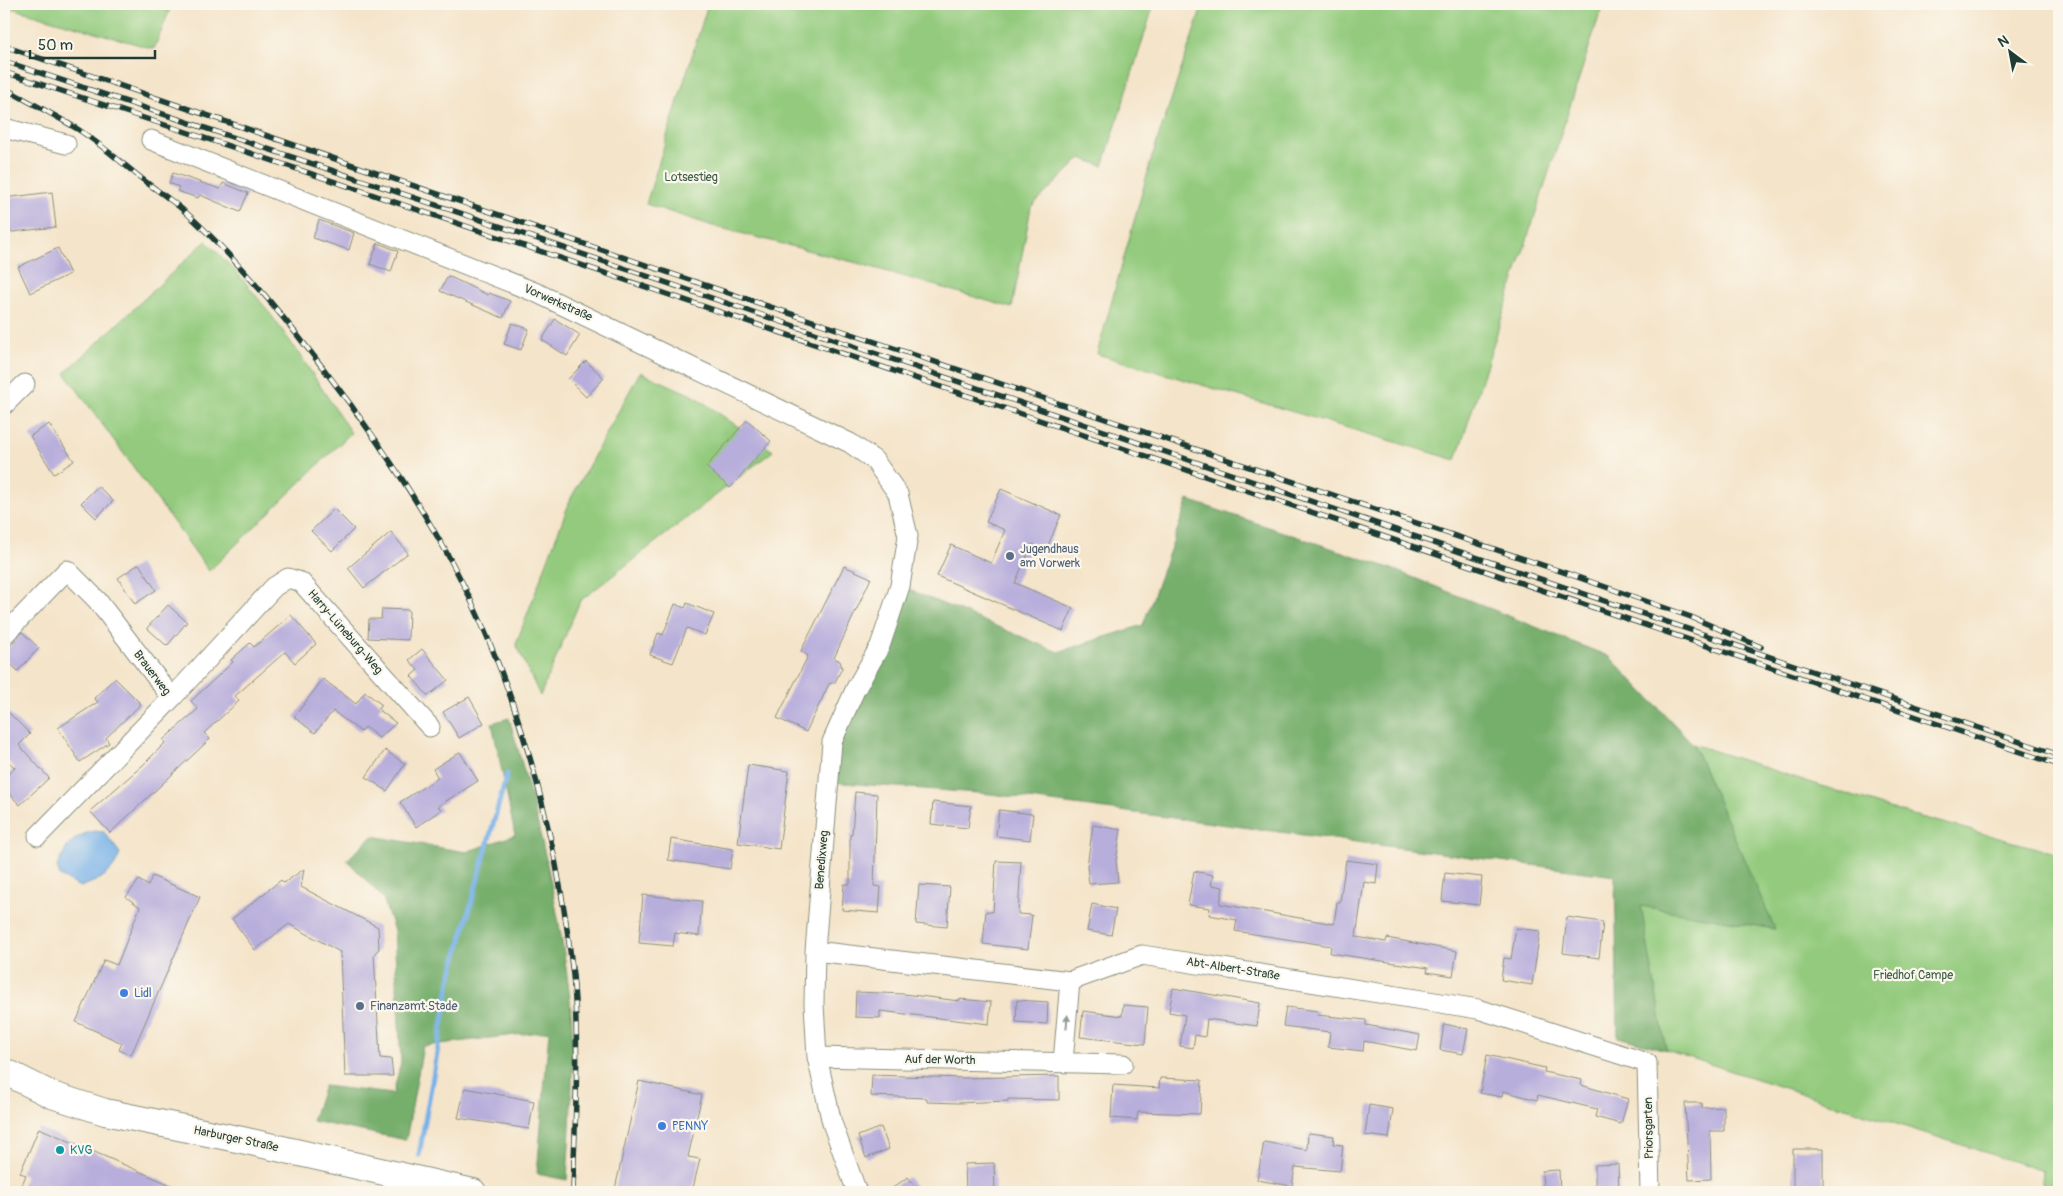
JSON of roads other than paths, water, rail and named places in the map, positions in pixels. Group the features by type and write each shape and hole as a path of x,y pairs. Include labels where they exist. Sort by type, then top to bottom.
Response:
{"main road":[{"name":"Harburger Straße","path":"4,1071 52,1095 105,1112 242,1140 473,1192"}],"street":[{"path":"4,128 66,144"},
{"name":"Vorwerkstraße","path":"151,140 537,293 850,443 874,460 898,494 908,536"},
{"path":"4,405 25,384"},
{"name":"Benedixweg","path":"857,1192 832,1123 817,1057 814,1004 815,951 832,742 855,690 880,646 900,586 908,536"},
{"name":"Brauerweg","path":"4,635 67,570 97,600 172,698 38,836"},
{"name":"Harry-Lüneburg-Weg","path":"172,698 274,586 288,578 301,582 430,727"},
{"name":"Abt-Albert-Straße","path":"815,951 1070,981 1142,955 1478,1009 1647,1063"},
{"path":"1063,1062 1070,981"},
{"name":"Auf der Worth","path":"817,1057 1123,1064"},
{"name":"Priorsgarten","path":"1647,1063 1650,1192"}],"water":[{"path":"95,831 104,832 120,853 110,871 94,882 80,887 60,876 57,867 63,854 75,839"}],"waterway":[{"path":"419,1155 450,980 507,774"}],"railway":[{"path":"4,46 687,279 1563,572 1691,617 1761,647"},
{"path":"4,61 523,234 2059,755"},
{"path":"4,72 238,149 2059,765"},
{"path":"4,88 70,124 96,142 188,214 211,236 277,310 339,390 401,478 444,548 492,648 512,701 544,810 556,865 566,921 575,1002 576,1084 573,1192"}],"place":[{"name":"Jugendhaus am Vorwerk","path":"1010,556"},
{"name":"Lidl","path":"124,993"},
{"name":"Finanzamt Stade","path":"360,1006"},
{"name":"PENNY","path":"662,1126"},
{"name":"KVG","path":"60,1150"}],"park label":[{"name":"Lotsestieg","path":"691,177"},
{"name":"Friedhof Campe","path":"1913,975"}]}
